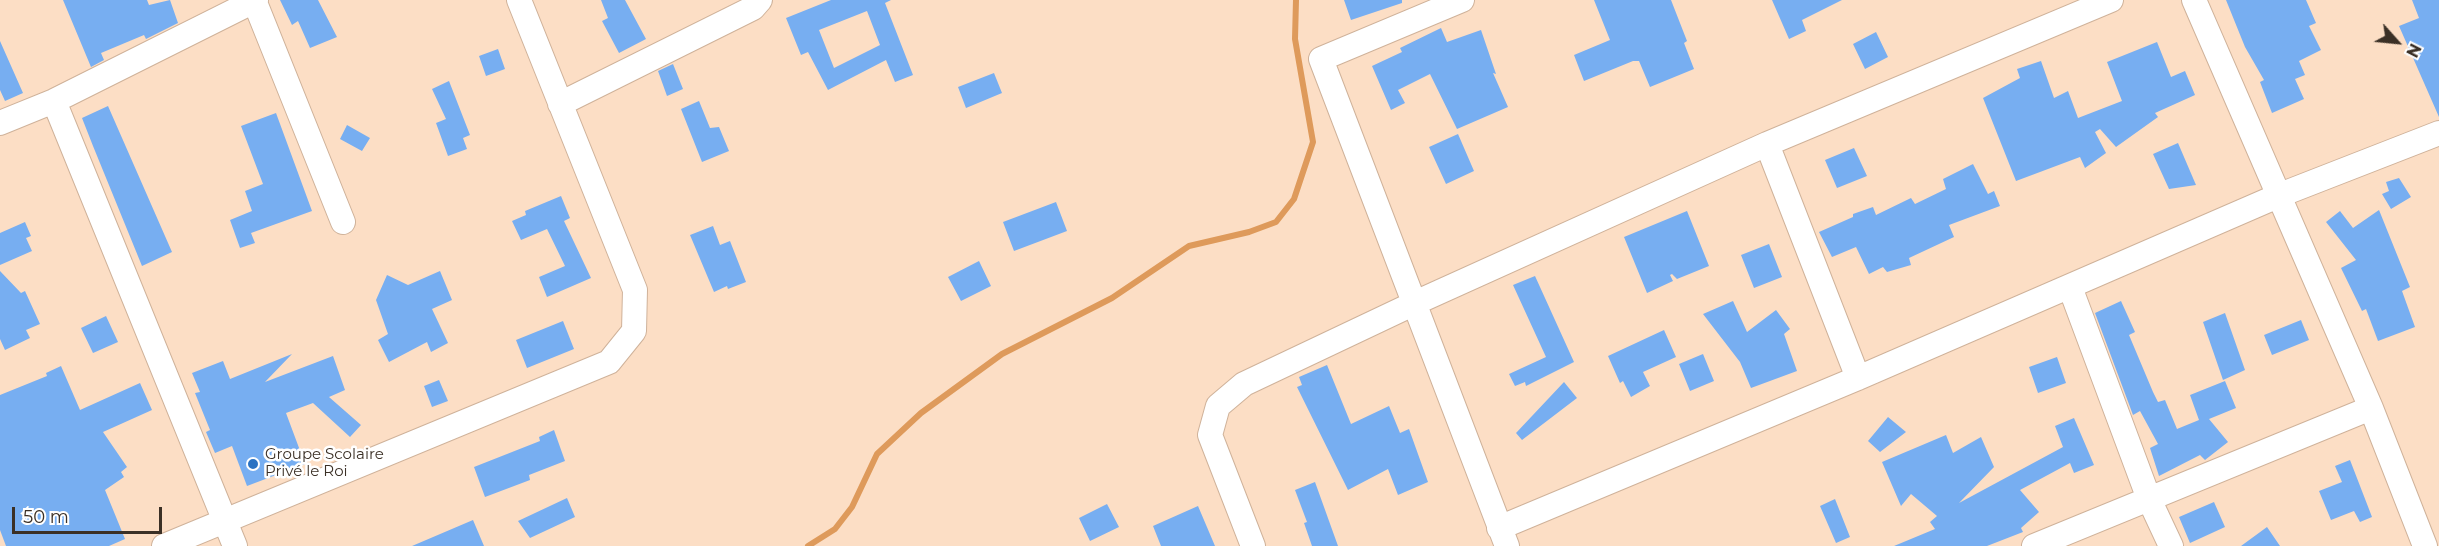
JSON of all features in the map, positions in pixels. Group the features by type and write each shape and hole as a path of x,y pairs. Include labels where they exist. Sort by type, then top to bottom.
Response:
{"street":[{"path":"0,123 54,101 255,0 343,222"},
{"path":"164,546 609,362 634,331 635,290 519,0"},
{"path":"560,104 753,8 760,0"},
{"path":"1462,0 1321,59 1503,537 1858,378 2280,195 2439,133"},
{"path":"1253,546 1210,435 1218,406 1244,384 1414,303 1767,144 2110,0"},
{"path":"2194,0 2371,408 2425,546"},
{"path":"54,101 236,546"},
{"path":"1767,144 1858,378"},
{"path":"2070,287 2149,499 2171,546"},
{"path":"2034,546 2371,408"}],"building":[{"path":"63,0 147,0 149,5 170,0 178,23 146,39 144,35 101,53 104,60 91,67"},
{"path":"280,0 318,0 337,37 310,48 298,21 292,25"},
{"path":"601,0 625,0 646,39 619,53 602,21 608,18"},
{"path":"831,0 891,0 885,3 913,75 895,82 886,60 828,90 808,52 801,55 786,18","holes":["867,11 880,45 834,68 819,30"]},
{"path":"1344,0 1402,0 1402,3 1351,20"},
{"path":"1594,0 1671,0 1687,41 1684,43 1694,69 1650,87 1639,61 1633,61 1584,81 1574,55 1610,40"},
{"path":"1772,0 1842,0 1802,20 1806,31 1789,39"},
{"path":"2226,0 2306,0 2316,23 2309,26 2321,50 2299,61 2305,75 2295,79 2304,99 2272,113 2260,82 2264,80 2245,47"},
{"path":"2412,0 2439,0 2439,117 2399,26 2419,18"},
{"path":"1441,28 1447,42 1481,30 1496,74 1493,73 1508,107 1457,129 1430,74 1398,90 1405,103 1391,110 1372,66 1402,52 1400,48"},
{"path":"1876,32 1888,57 1865,69 1853,44"},
{"path":"0,41 23,93 5,101 0,90"},
{"path":"2157,42 2171,77 2185,71 2195,95 2155,113 2158,117 2116,147 2100,129 2095,132 2106,153 2085,168 2080,157 2016,181 1983,98 2020,78 2017,69 2041,61 2054,98 2068,91 2078,118 2122,101 2107,62"},
{"path":"498,49 505,69 486,76 479,56"},
{"path":"673,64 683,89 667,96 658,71"},
{"path":"994,73 1002,93 966,108 958,87"},
{"path":"449,81 470,135 463,138 467,149 448,156 436,123 446,119 432,89"},
{"path":"699,101 710,128 719,127 729,151 702,162 681,109"},
{"path":"108,106 172,252 142,266 82,118"},
{"path":"276,113 312,211 251,233 255,243 240,248 230,220 252,211 245,191 263,184 241,126"},
{"path":"347,125 370,138 362,151 340,139"},
{"path":"1458,134 1474,171 1446,184 1429,147"},
{"path":"2178,143 2196,185 2169,189 2153,154"},
{"path":"1854,148 1867,176 1837,188 1825,160"},
{"path":"1973,164 1988,194 1994,191 2000,206 1949,225 1954,237 1909,258 1911,265 1887,272 1883,267 1869,274 1856,247 1832,257 1819,232 1853,217 1853,214 1873,207 1876,215 1911,198 1915,204 1946,189 1943,179"},
{"path":"2399,178 2411,197 2391,209 2382,194 2389,191 2386,182"},
{"path":"561,196 570,218 564,221 591,278 547,297 539,277 565,266 547,229 521,240 512,221 526,215 525,211"},
{"path":"1056,202 1067,231 1014,251 1003,222"},
{"path":"2379,210 2410,287 2402,291 2415,327 2378,341 2366,309 2362,311 2341,268 2356,260 2326,222 2340,211 2353,228"},
{"path":"1687,211 1709,266 1677,279 1672,274 1670,275 1673,281 1647,293 1624,237"},
{"path":"25,222 31,236 26,238 32,251 0,265 0,233"},
{"path":"713,226 720,245 730,241 746,282 728,289 727,286 714,292 690,235"},
{"path":"1769,244 1782,277 1754,288 1741,255"},
{"path":"979,261 991,286 961,301 948,277"},
{"path":"0,271 21,293 25,291 40,324 26,330 30,338 5,350 0,339"},
{"path":"440,271 452,300 432,309 448,343 431,352 427,342 389,362 378,340 388,334 376,300 387,275 408,285"},
{"path":"1535,276 1574,362 1526,386 1525,382 1515,386 1509,374 1546,357 1513,285"},
{"path":"1733,301 1747,332 1776,310 1790,329 1784,334 1797,371 1751,388 1740,362 1703,314"},
{"path":"2121,301 2135,332 2129,335 2153,392 2158,402 2165,400 2177,429 2199,420 2190,395 2225,381 2236,408 2209,419 2228,442 2205,460 2200,455 2159,476 2150,448 2158,444 2140,411 2133,415 2095,313"},
{"path":"2225,313 2245,370 2223,380 2203,322"},
{"path":"106,316 118,342 93,353 81,328"},
{"path":"2301,320 2309,340 2272,355 2264,335"},
{"path":"563,321 574,349 527,368 516,340"},
{"path":"1664,330 1676,357 1643,372 1650,386 1631,397 1623,381 1620,383 1608,356"},
{"path":"292,354 265,382 333,356 345,390 329,397 361,425 350,437 313,403 286,413 305,464 247,486 232,446 215,453 206,432 210,430 195,393 200,392 192,373 223,361 230,379"},
{"path":"1703,354 1714,381 1690,391 1679,364"},
{"path":"2057,357 2066,383 2038,393 2029,367"},
{"path":"1327,365 1351,424 1389,406 1400,433 1409,429 1428,482 1398,495 1388,469 1348,490 1297,387 1302,385 1299,377"},
{"path":"61,366 80,410 140,383 152,410 103,432 127,467 121,472 124,477 105,490 125,539 109,546 6,546 0,530 0,395 47,376 46,373"},
{"path":"439,380 448,401 432,407 424,386"},
{"path":"1564,382 1577,398 1522,440 1516,433"},
{"path":"1888,417 1906,432 1880,452 1868,441"},
{"path":"2074,418 2094,465 2074,473 2070,463 2020,490 2039,512 2021,528 2023,532 1987,546 1894,546 1935,529 1930,522 1937,516 1911,494 1901,506 1882,462 1946,435 1953,453 1981,437 1994,467 1959,503 2063,447 2055,426"},
{"path":"554,430 565,461 529,475 530,480 485,497 474,467 540,441 539,437"},
{"path":"2350,460 2372,517 2360,522 2354,511 2331,520 2319,491 2342,482 2335,466"},
{"path":"1315,482 1338,546 1312,546 1304,523 1307,522 1295,490"},
{"path":"567,498 575,517 530,538 518,521"},
{"path":"1835,499 1850,537 1836,543 1820,506"},
{"path":"2214,502 2225,527 2190,543 2179,517"},
{"path":"1107,504 1119,527 1090,541 1079,518"},
{"path":"1198,506 1215,546 1161,546 1153,526"},
{"path":"473,520 484,546 412,546"},
{"path":"2267,527 2280,546 2241,546"}],"waterway":[{"path":"808,546 835,529 852,507 877,454 921,413 1002,354 1112,298 1189,246 1249,232 1276,222 1294,199 1313,142 1295,39 1296,0"}],"place":[{"name":"Groupe Scolaire Privé le Roi","path":"253,464"}]}
